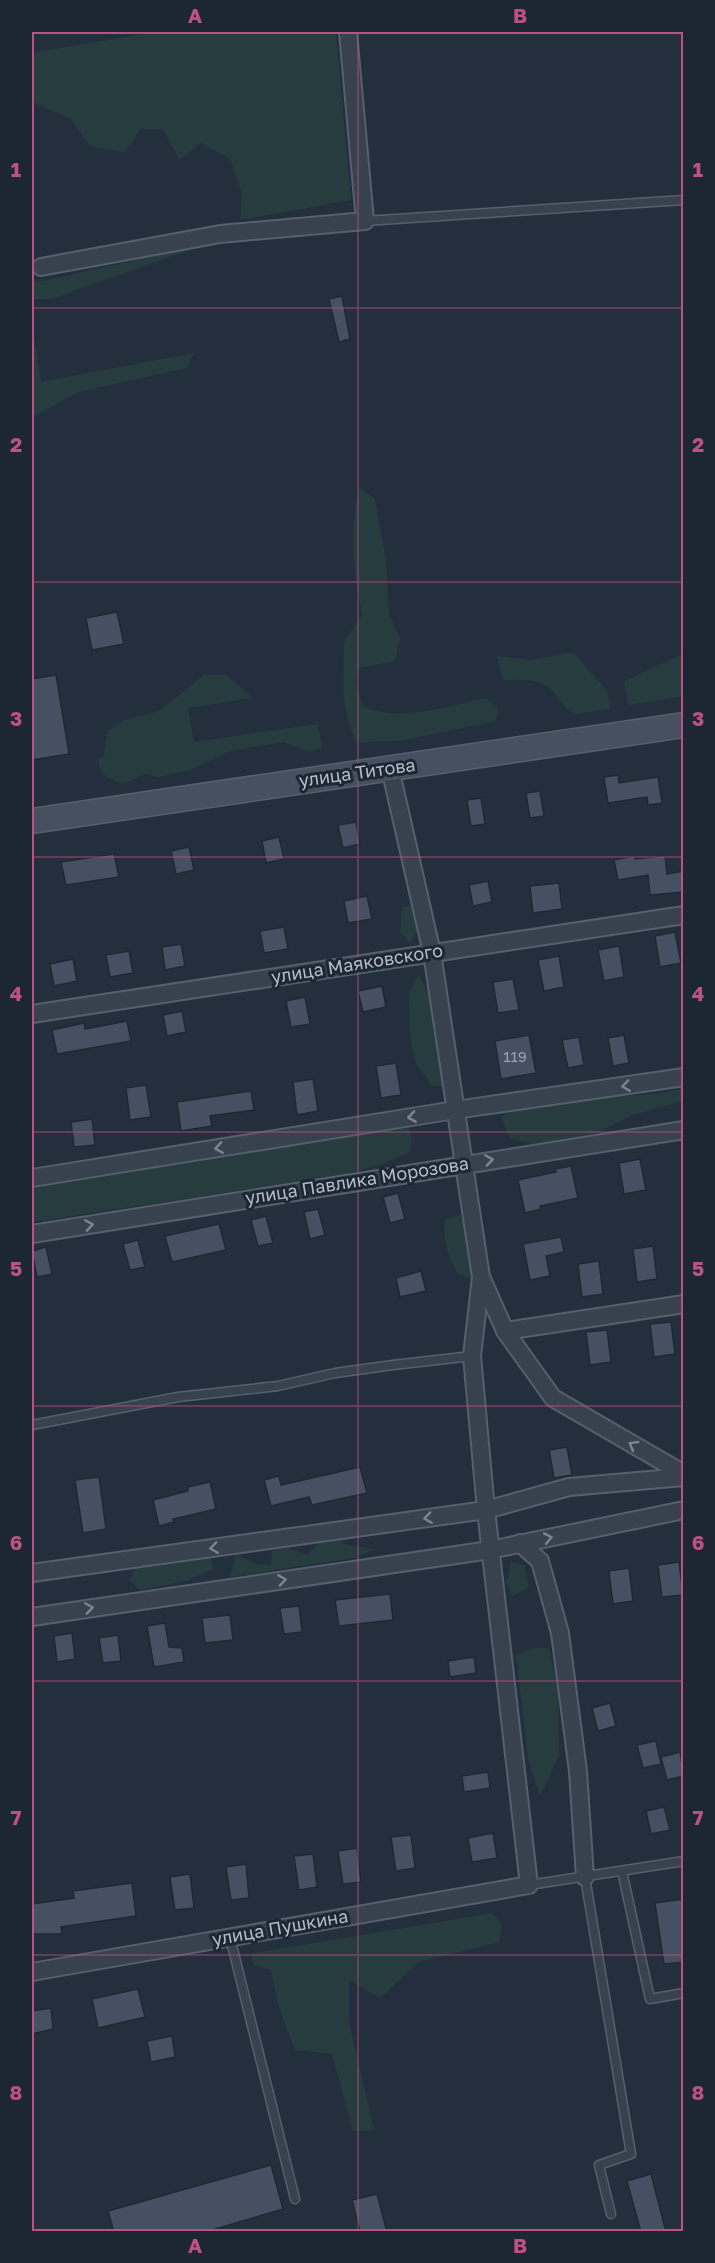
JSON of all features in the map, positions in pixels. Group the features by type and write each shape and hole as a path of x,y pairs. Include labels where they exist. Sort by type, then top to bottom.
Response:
{"main road":[{"name":"улица Титова","path":"32,820 684,725"}],"street":[{"path":"36,268 220,234 365,221 348,32"},
{"path":"390,768 432,953 481,1277 505,1331 553,1398 684,1475"},
{"name":"улица Маяковского","path":"32,1014 684,915"},
{"path":"32,1178 455,1110 684,1077"},
{"name":"улица Павлика Морозова","path":"32,1234 463,1163 684,1130"},
{"path":"481,1277 472,1356 490,1550 529,1885"},
{"path":"505,1331 684,1304"},
{"path":"32,1573 486,1510 569,1487 684,1475"},
{"path":"32,1617 490,1550 684,1510"},
{"path":"520,1544 540,1561 560,1633 578,1771 585,1877"},
{"name":"улица Пушкина","path":"32,1972 529,1885"}],"lane":[{"path":"365,221 684,200"},
{"path":"32,1425 178,1397 278,1386 336,1373 472,1356"},
{"name":"улица Пушкина","path":"529,1885 684,1861"},
{"path":"622,1871 650,1999 684,1993"},
{"path":"585,1877 631,2154 600,2165 611,2214"},
{"path":"230,1937 295,2199"}],"green space":[{"path":"155,32 336,32 351,200 240,220 242,195 230,159 201,143 179,160 163,129 141,129 125,152 90,146 71,119 32,102 32,53"},
{"path":"201,246 51,299 32,299 32,275 37,282"},
{"path":"32,322 41,382 194,353 187,368 78,392 35,416 32,415"},
{"path":"359,487 375,499 386,561 389,614 400,638 395,661 359,668 356,681 362,706 376,711 407,713 440,709 486,698 498,709 496,721 404,740 356,743 348,721 343,693 344,642 362,615 353,552"},
{"path":"573,652 608,692 610,709 574,714 544,684 531,680 503,680 497,656 530,660"},
{"path":"683,654 683,696 628,705 624,681"},
{"path":"204,675 226,675 253,698 188,708 194,742 318,724 322,748 309,752 283,742 231,751 190,770 159,777 144,774 123,784 103,773 98,759 104,756 107,731 125,720 159,711"},
{"path":"413,905 419,929 410,944 400,931 402,907"},
{"path":"419,974 446,1033 451,1071 443,1086 432,1086 416,1063 410,1038 409,992"},
{"path":"683,1088 683,1101 633,1115 594,1134 533,1144 510,1138 501,1117 521,1107 543,1101 661,1093"},
{"path":"408,1127 412,1138 410,1152 382,1164 348,1174 32,1222 32,1183 360,1131"},
{"path":"460,1214 473,1245 474,1261 471,1279 458,1274 446,1242 445,1220"},
{"path":"345,1535 343,1544 375,1549 354,1558 230,1577 236,1554 256,1564 271,1565 272,1551 288,1548 307,1555 322,1540"},
{"path":"210,1555 213,1569 186,1581 140,1590 129,1580 135,1568 155,1560"},
{"path":"511,1562 524,1565 529,1587 513,1596 506,1583"},
{"path":"534,1648 549,1648 558,1691 559,1756 540,1796 528,1758 516,1655"},
{"path":"493,1913 502,1925 499,1942 419,1962 380,1998 349,1980 349,2022 374,2130 353,2131 332,2054 295,2050 278,2005 271,1970 254,1965 250,1954"}],"building":[{"path":"342,296 350,339 339,342 329,299"},
{"path":"117,612 124,644 92,650 86,618"},
{"path":"56,675 69,754 32,760 32,679"},
{"path":"618,775 619,783 658,777 662,803 648,805 647,797 608,803 604,777"},
{"path":"540,791 544,816 530,818 526,793"},
{"path":"481,798 485,824 471,826 467,800"},
{"path":"356,822 360,844 343,848 338,825"},
{"path":"279,837 284,859 266,863 262,841"},
{"path":"189,847 194,870 176,874 171,851"},
{"path":"114,854 119,877 66,885 61,862"},
{"path":"634,856 635,859 665,856 667,874 684,871 684,892 650,895 648,875 618,880 614,860"},
{"path":"488,881 492,902 473,906 469,885"},
{"path":"559,883 562,909 533,913 530,886"},
{"path":"367,896 372,919 348,923 344,901"},
{"path":"284,927 288,949 264,953 260,931"},
{"path":"675,932 681,963 660,967 655,936"},
{"path":"181,944 185,966 165,970 162,947"},
{"path":"619,946 624,977 604,981 598,950"},
{"path":"129,951 133,973 110,977 106,955"},
{"path":"559,956 564,987 544,991 538,960"},
{"path":"73,959 77,981 54,986 50,964"},
{"path":"513,979 519,1010 498,1013 493,982"},
{"path":"382,986 386,1007 363,1012 358,991"},
{"path":"305,997 310,1024 291,1027 286,1001"},
{"path":"182,1011 186,1032 167,1036 163,1015"},
{"path":"127,1021 131,1041 57,1054 52,1030 84,1023 85,1029"},
{"path":"529,1035 536,1073 501,1079 495,1041"},
{"path":"624,1035 629,1063 613,1066 608,1038"},
{"path":"579,1037 584,1065 568,1068 562,1040"},
{"path":"396,1063 401,1095 381,1098 376,1066"},
{"path":"313,1079 318,1111 297,1115 293,1082"},
{"path":"146,1085 151,1117 130,1120 126,1088"},
{"path":"251,1091 254,1110 210,1116 212,1126 181,1131 177,1102"},
{"path":"92,1119 95,1145 74,1147 71,1122"},
{"path":"640,1159 646,1190 624,1194 619,1163"},
{"path":"571,1166 578,1198 540,1206 541,1209 525,1213 518,1180 556,1172 555,1169"},
{"path":"398,1193 405,1219 390,1223 383,1197"},
{"path":"318,1209 325,1235 310,1239 304,1212"},
{"path":"266,1216 273,1243 258,1246 251,1220"},
{"path":"219,1224 226,1250 172,1262 165,1236"},
{"path":"561,1237 564,1252 546,1256 550,1276 530,1280 523,1244"},
{"path":"138,1240 145,1267 130,1270 123,1244"},
{"path":"653,1246 657,1279 637,1282 633,1249"},
{"path":"46,1247 52,1274 37,1277 32,1251"},
{"path":"599,1261 603,1294 582,1297 578,1264"},
{"path":"421,1271 426,1291 400,1297 396,1278"},
{"path":"671,1322 675,1354 654,1357 650,1324"},
{"path":"607,1330 611,1362 590,1365 586,1332"},
{"path":"567,1447 572,1475 554,1478 549,1450"},
{"path":"360,1467 367,1493 312,1505 309,1497 271,1506 264,1480 279,1476 281,1485"},
{"path":"99,1477 106,1529 83,1533 75,1480"},
{"path":"210,1482 216,1509 173,1519 174,1522 159,1526 153,1500 188,1491 188,1487"},
{"path":"679,1562 683,1595 662,1597 658,1565"},
{"path":"629,1568 633,1601 613,1604 609,1571"},
{"path":"390,1594 393,1620 339,1626 335,1600"},
{"path":"299,1606 302,1632 284,1634 280,1608"},
{"path":"230,1615 233,1640 205,1643 202,1618"},
{"path":"165,1623 169,1647 182,1648 184,1662 154,1667 147,1626"},
{"path":"72,1633 75,1659 57,1662 54,1636"},
{"path":"118,1635 121,1661 103,1663 99,1638"},
{"path":"474,1657 476,1673 450,1677 448,1661"},
{"path":"610,1703 616,1726 598,1731 592,1708"},
{"path":"656,1741 661,1764 643,1768 637,1745"},
{"path":"680,1752 684,1776 667,1780 661,1757"},
{"path":"488,1772 490,1788 464,1792 462,1776"},
{"path":"664,1807 670,1830 651,1834 646,1811"},
{"path":"493,1833 497,1858 472,1862 468,1838"},
{"path":"411,1835 415,1868 396,1871 391,1837"},
{"path":"357,1848 361,1882 343,1884 338,1851"},
{"path":"313,1854 317,1887 299,1890 294,1856"},
{"path":"246,1864 249,1898 231,1900 226,1867"},
{"path":"190,1874 194,1908 175,1910 170,1877"},
{"path":"132,1883 136,1916 61,1927 62,1934 32,1934 32,1904 74,1898 73,1891"},
{"path":"684,1899 684,1962 664,1964 655,1903"},
{"path":"138,1989 145,2017 98,2028 92,1999"},
{"path":"51,2008 53,2029 32,2034 32,2011"},
{"path":"172,2036 175,2057 151,2062 147,2041"},
{"path":"271,2165 283,2209 205,2232 114,2232 108,2211"},
{"path":"651,2174 666,2232 641,2232 627,2181"},
{"path":"377,2194 387,2232 360,2232 352,2200"}]}
